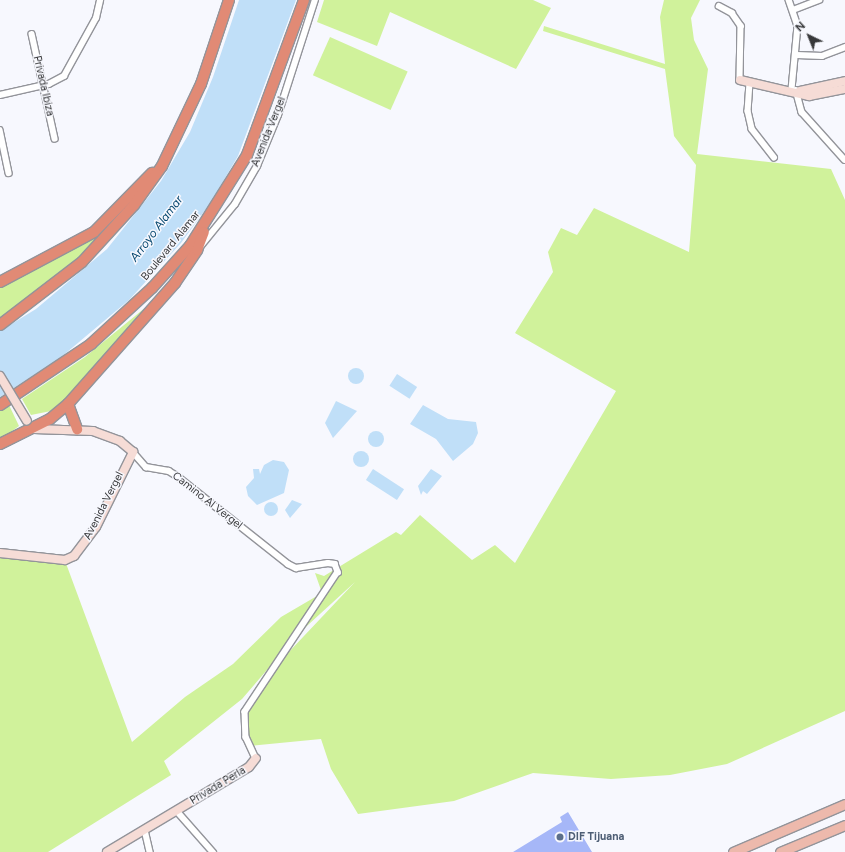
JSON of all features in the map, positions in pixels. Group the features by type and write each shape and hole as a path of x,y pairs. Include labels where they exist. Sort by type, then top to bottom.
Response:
{"highway":[{"path":"0,325 82,262 134,205 162,166 202,84 229,0"},
{"name":"Boulevard Alamar","path":"0,405 91,344 125,315 173,266 207,222 247,155 304,0"},
{"path":"2,280 94,232 139,184 162,166"},
{"path":"0,444 68,404 175,283 197,250 207,222"},
{"path":"68,404 77,429"}],"main road":[{"path":"733,852 845,804"},
{"path":"833,830 845,819"},
{"path":"780,852 845,825"}],"street":[{"path":"0,95 42,86 64,76 96,18 100,0"},
{"name":"Avenida Vergel","path":"197,250 235,204 256,166 278,115 315,0"},
{"path":"789,0 798,26 796,90 802,112 845,160"},
{"path":"793,10 819,0"},
{"path":"719,6 732,13 741,26 740,80 796,90 818,96 845,89"},
{"name":"Privada Ibiza","path":"32,34 42,86 55,139"},
{"path":"797,55 822,56 845,47"},
{"path":"796,90 845,81"},
{"path":"750,83 748,111 752,129 774,157"},
{"path":"0,130 9,173"},
{"path":"0,376 30,425"},
{"name":"Camino Al Vergel","path":"30,425 77,429 106,435 133,452 146,467 169,471 177,476 288,564 296,568 335,564 338,572 245,712 246,736 256,758"},
{"name":"Avenida Vergel","path":"0,553 65,560 74,556 96,528 133,452"},
{"name":"Privada Perla","path":"107,852 249,768 256,758"},
{"path":"178,810 214,852"},
{"path":"145,830 150,852"}],"green space":[{"path":"324,0 533,0 551,8 516,69 390,12 377,46 317,22"},
{"path":"664,0 700,0 691,18 694,40 708,69 697,154 831,169 845,200 845,711 727,764 670,775 611,779 533,773 454,801 358,814 331,769 321,739 250,746 246,712 269,673 355,582 297,635 242,699 164,761 171,775 48,852 0,852 0,551 64,558 132,742 185,697 233,664 281,617 322,593 315,573 324,576 396,532 401,535 420,515 472,560 495,545 515,563 616,391 515,333 553,272 548,252 561,228 577,235 594,208 689,252 696,165 674,136 665,69 543,31 544,26 665,64 660,17"},
{"path":"330,37 408,72 391,110 313,75"},
{"path":"145,183 89,251 0,320 0,285 102,230"},
{"path":"146,307 63,402 51,411 31,415 22,399 85,357"},
{"path":"9,405 19,426 0,440 0,411"}],"water":[{"name":"Arroyo Alamar","path":"239,0 296,0 238,156 211,202 181,243 129,300 60,358 0,397 0,331 36,309 107,249 161,181 190,132 213,77"},
{"path":"356,368 362,370 364,376 362,382 356,384 350,382 348,376 350,370"},
{"path":"397,374 417,387 410,399 389,386"},
{"path":"336,401 357,411 333,438 325,423"},
{"path":"423,405 448,419 476,422 478,433 473,444 453,461 436,439 410,424"},
{"path":"373,431 379,431 384,436 382,445 379,447 373,447 368,442 368,436"},
{"path":"361,451 367,453 369,459 367,465 361,467 355,465 353,459 355,453"},
{"path":"273,460 284,462 289,470 284,493 257,505 248,496 246,487 254,478 253,469 259,469 260,474 264,465"},
{"path":"373,469 404,489 397,500 366,480"},
{"path":"431,469 442,476 427,494 423,491 421,495 418,486"},
{"path":"292,500 302,504 290,518 285,510"},
{"path":"268,502 274,502 278,506 278,512 274,516 268,516 264,512 264,506"}],"building":[{"name":"DIF Tijuana","path":"568,812 592,852 513,852 562,822 560,817"}],"place":[{"name":"DIF Tijuana","path":"560,837"}]}
